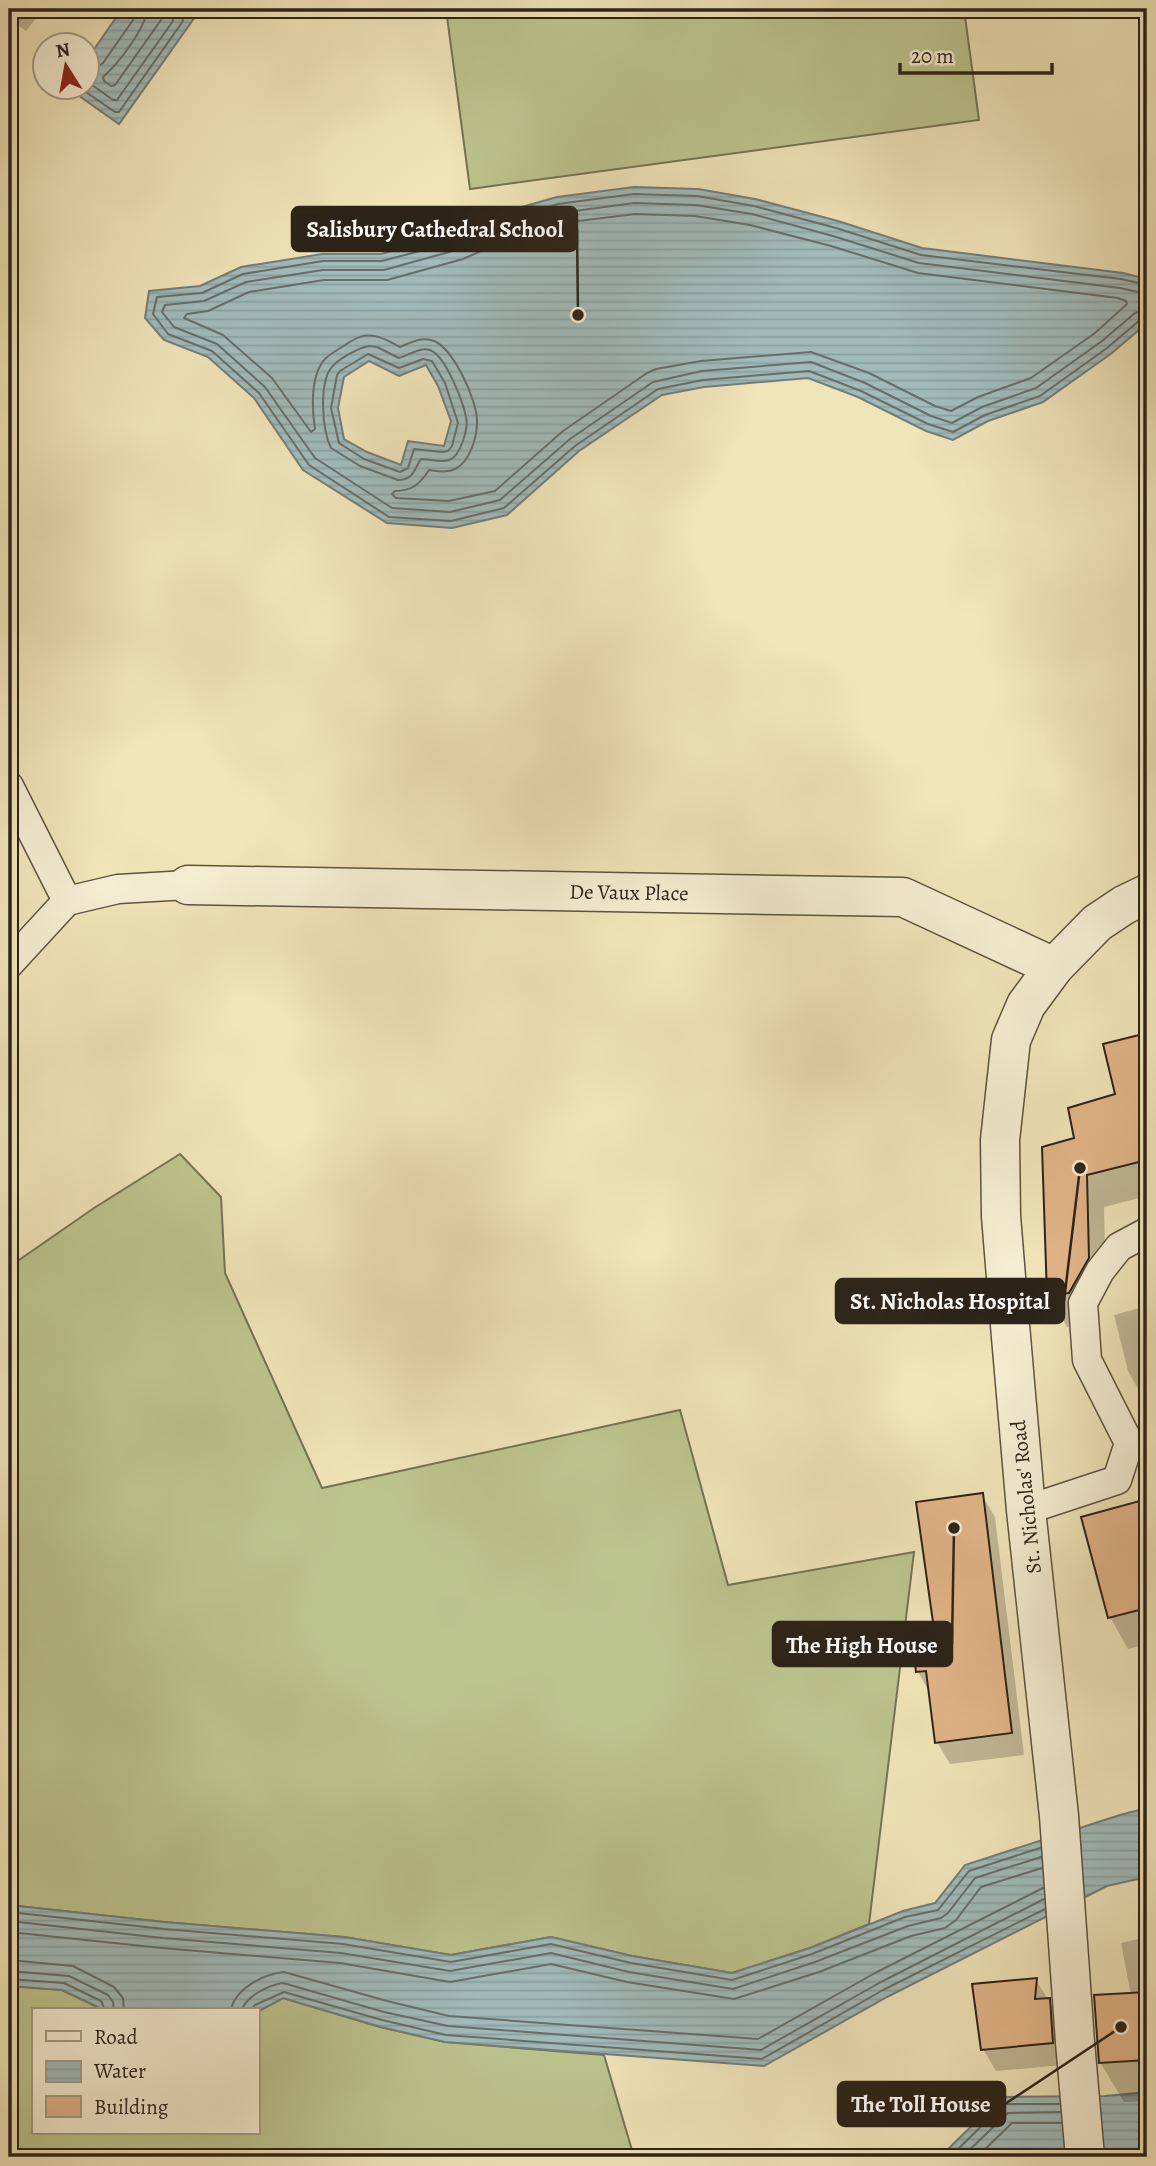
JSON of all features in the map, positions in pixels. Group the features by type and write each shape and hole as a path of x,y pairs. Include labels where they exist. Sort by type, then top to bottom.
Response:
{"street":[{"name":"De Vaux Place","path":"188,885 903,897 1054,967"},
{"name":"St. Nicholas' Road","path":"1085,2157 1074,2042 1059,1816 1027,1510 1002,1216 1000,1140 1011,1040 1026,1005 1054,967 1097,923 1147,894"}],"lane":[{"path":"9,786 67,901"},
{"path":"9,964 67,901 118,889 188,885"},
{"path":"1027,1510 1118,1480 1129,1443 1087,1360 1083,1304 1100,1271 1119,1247 1147,1231"}],"green space":[{"path":"446,9 964,9 979,120 470,189"},
{"path":"180,1154 221,1197 225,1273 322,1488 680,1410 728,1585 914,1552 869,1924 810,1948 732,1973 632,1956 551,1937 451,1955 344,1937 164,1922 9,1905 9,1267 94,1208"},
{"path":"9,1986 62,1990 100,2008 32,2008 32,2134 259,2134 259,2011 283,1998 380,2027 445,2042 604,2055 634,2157 9,2157"}],"water":[{"path":"122,9 183,9 195,17 119,124 88,102 102,102 102,38"},
{"path":"634,187 698,189 755,199 838,221 922,248 1123,273 1147,279 1147,323 1112,353 1043,402 988,421 953,440 926,431 858,397 808,378 704,387 662,395 579,451 507,515 452,528 387,523 303,470 254,398 208,357 164,340 145,318 149,291 200,286 241,267 322,254 381,254 456,234 504,212 557,197","holes":["369,361 399,376 426,365 438,386 451,421 444,446 408,441 401,465 367,452 344,439 338,408 344,377"]},
{"path":"1147,1808 1147,1877 1107,1886 887,1997 764,2066 445,2042 381,2027 283,1998 259,2011 259,2008 100,2008 62,1990 9,1986 9,1905 164,1922 344,1937 451,1955 551,1937 632,1956 732,1973 810,1948 903,1911 935,1903 965,1865"},
{"path":"1147,2092 1147,2157 940,2157 1001,2097 1105,2096"}],"building":[{"path":"1147,1033 1147,1160 1087,1175 1089,1258 1069,1293 1047,1296 1042,1147 1074,1138 1068,1108 1115,1094 1103,1044"},
{"path":"983,1493 1012,1733 935,1743 926,1671 916,1672 910,1624 933,1622 916,1502"},
{"path":"1147,1499 1147,1608 1108,1618 1081,1517"},
{"path":"1037,1978 1035,1999 1050,1998 1053,2043 981,2050 972,1984"},
{"path":"1147,1992 1147,2060 1099,2063 1094,1995"}],"place":[{"name":"Salisbury Cathedral School","path":"578,315"},
{"name":"St. Nicholas Hospital","path":"1080,1168"},
{"name":"The High House","path":"954,1528"},
{"name":"The Toll House","path":"1121,2027"}]}
